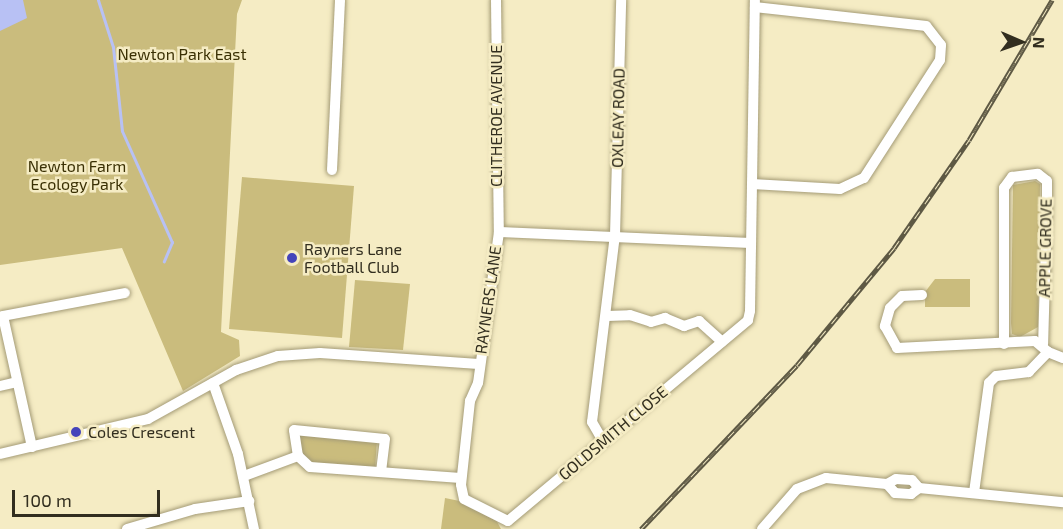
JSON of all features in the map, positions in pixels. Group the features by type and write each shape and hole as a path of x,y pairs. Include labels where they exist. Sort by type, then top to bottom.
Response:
{"street":[{"path":"332,170 340,0"},
{"name":"CLITHEROE AVENUE","path":"496,0 499,232"},
{"name":"OXLEAY ROAD","path":"603,441 592,422 607,316 615,236 621,0"},
{"path":"751,243 755,4 926,26 941,45 940,60 864,178 840,189 752,184"},
{"name":"APPLE GROVE","path":"1004,344 1004,188 1012,177 1038,174 1047,181 1045,348"},
{"name":"RAYNERS LANE","path":"0,453 148,419 257,361 297,354 479,364 499,232 751,243"},
{"name":"GOLDSMITH CLOSE","path":"461,478 464,499 508,520 720,344 750,316 751,243"},
{"path":"32,447 2,317 126,293"},
{"path":"922,295 902,296 890,308 885,326 897,348 1004,344 1045,348 1063,358"},
{"path":"607,316 630,315 651,322 665,318 684,326 699,321 720,344"},
{"path":"974,493 989,383 996,376 1029,372 1045,348"},
{"path":"381,470 385,439 294,430 298,456 310,467 381,470 461,478 479,364"},
{"path":"0,386 17,382"},
{"path":"213,383 238,454 254,529"},
{"path":"244,476 298,456"},
{"path":"762,529 810,481 887,484 895,493 911,495 919,488 1063,502"},
{"path":"134,529 195,509 249,501"}],"green space":[{"name":"Newton Farm Ecology Park","path":"0,0 242,0 237,14 221,332 239,340 240,356 183,391 122,248 0,265"},
{"name":"Rayners Lane Football Club","path":"242,177 354,186 342,338 229,329"},
{"path":"1035,181 1040,184 1038,327 1020,337 1012,334 1011,323 1013,185"},
{"path":"935,279 970,279 970,307 925,307 925,292"},
{"path":"355,280 410,284 403,350 349,347"},
{"path":"300,435 377,439 375,470 302,461"},
{"path":"445,498 489,507 501,529 441,529"}],"water":[{"path":"0,0 23,0 27,18 0,31"}],"waterway":[{"path":"98,0 113,47 122,131 172,242 164,261"}],"railway":[{"path":"641,529 797,365 894,248 969,140 1052,0"}],"place":[{"name":"Rayners Lane Football Club","path":"292,258"},
{"name":"Coles Crescent","path":"76,432"}],"park label":[{"name":"Newton Park East","path":"182,54"}]}
